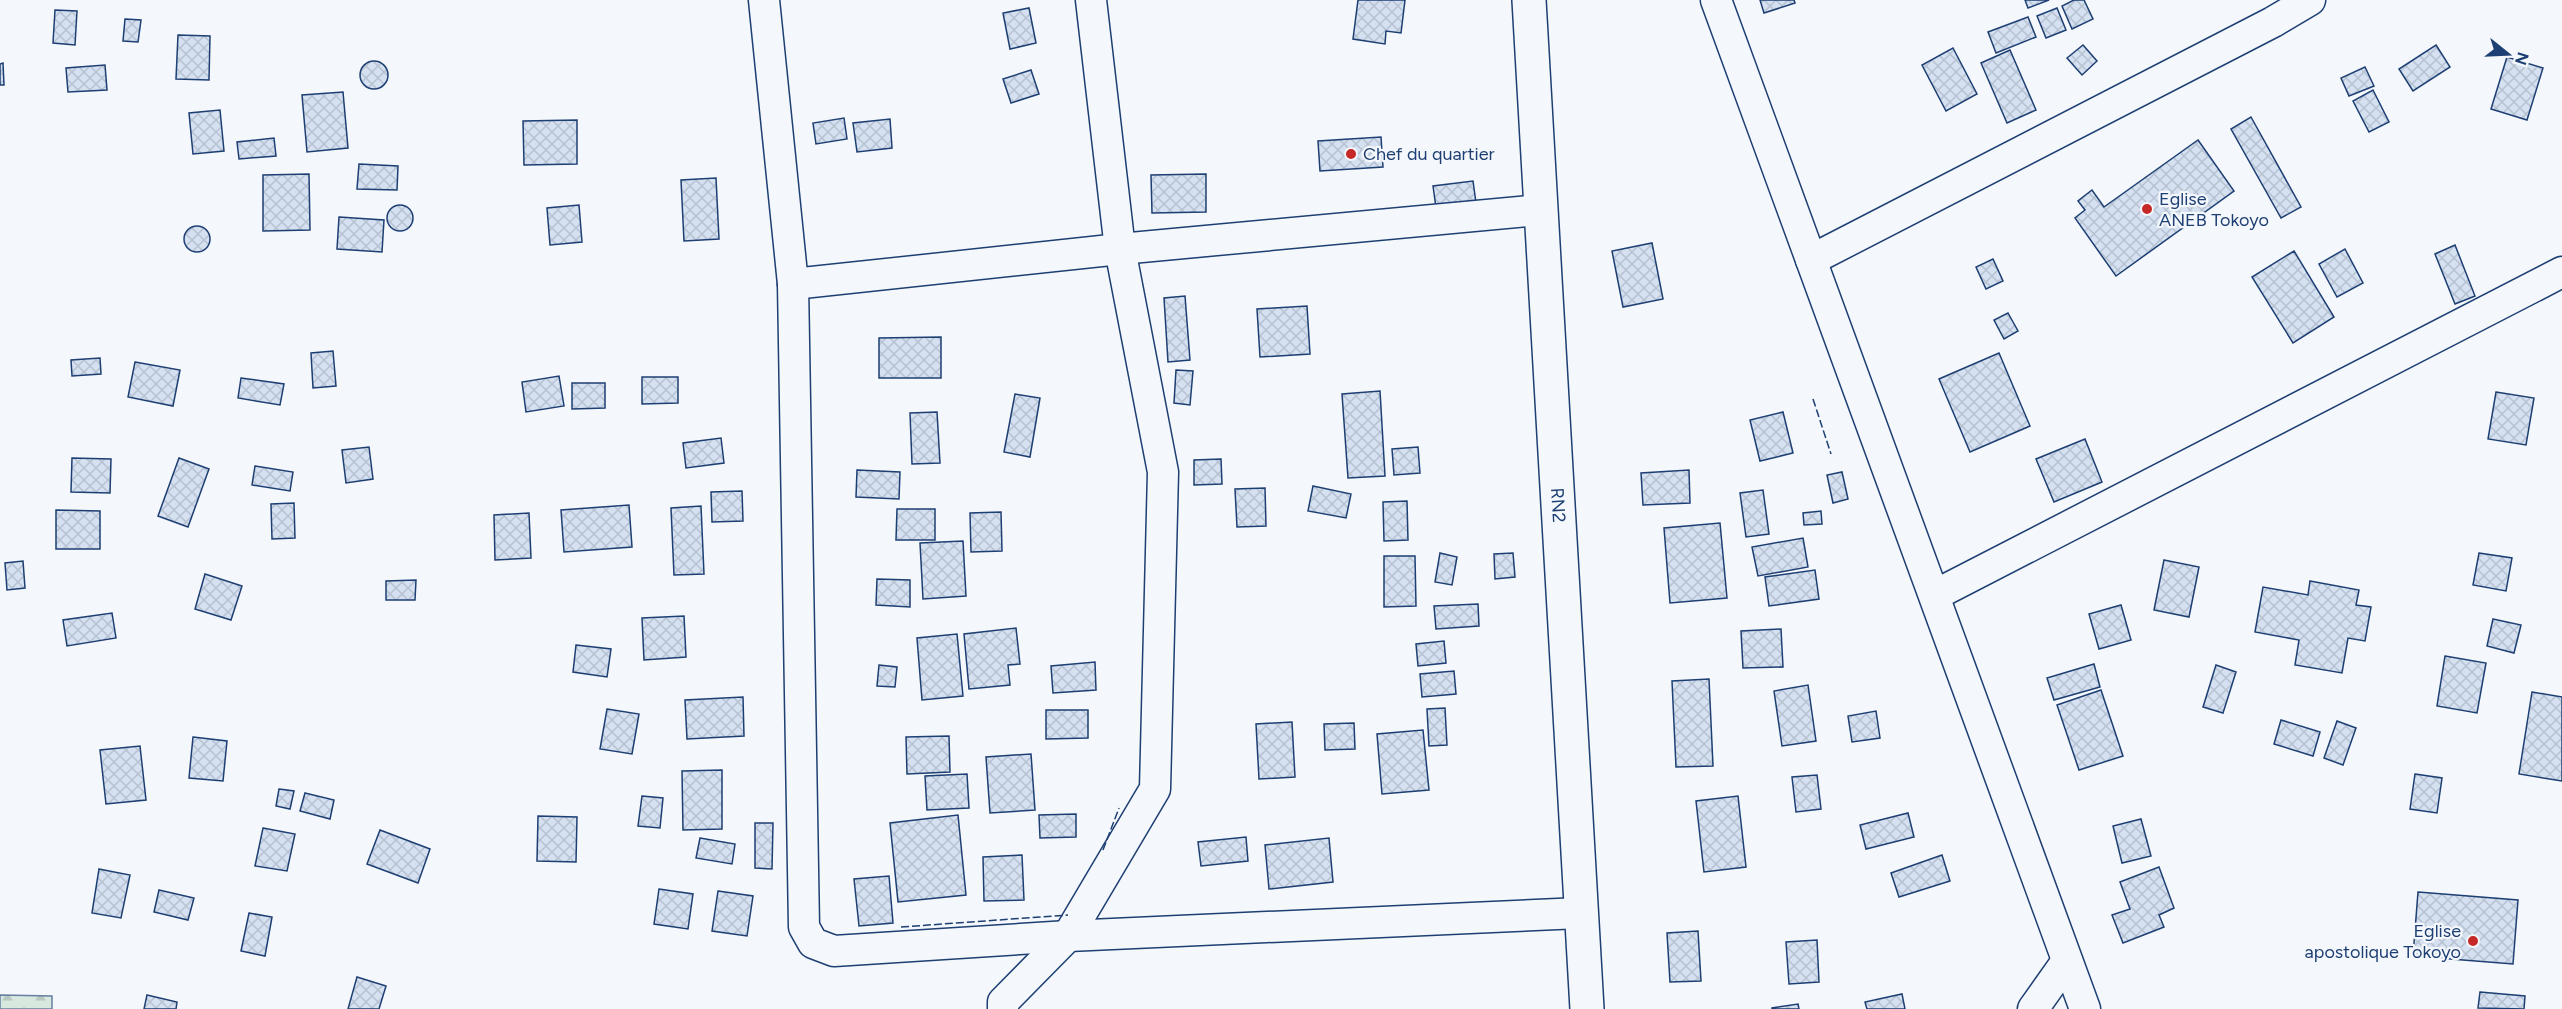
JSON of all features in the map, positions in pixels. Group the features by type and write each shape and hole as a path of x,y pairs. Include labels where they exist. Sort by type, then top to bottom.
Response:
{"main road":[{"name":"RN2","path":"1529,0 1539,210 1587,1009"}],"street":[{"path":"764,0 793,284 804,927 813,943 834,951 1068,936 1580,913"},
{"path":"1003,1009 1003,1002 1068,936 1155,789 1163,472 1120,249 1091,0"},
{"path":"1716,0 2085,1009"},
{"path":"1811,260 2273,22 2310,0"},
{"path":"793,284 1120,249 1539,210"},
{"path":"1935,595 2562,272"},
{"path":"2033,1009 2067,961"}],"green space":[{"path":"0,995 52,996 52,1009 0,1009"}],"building":[{"path":"1358,0 1405,0 1401,33 1386,31 1385,44 1353,39"},
{"path":"1760,0 1794,0 1795,3 1764,13"},
{"path":"2025,0 2049,0 2028,8"},
{"path":"2074,0 2084,0 2093,19 2072,29 2062,6"},
{"path":"1029,8 1036,43 1010,49 1003,13"},
{"path":"2057,8 2066,30 2046,38 2037,16"},
{"path":"55,10 77,11 75,45 53,43"},
{"path":"2028,17 2036,37 1996,53 1988,32"},
{"path":"125,19 141,20 138,42 123,41"},
{"path":"178,35 210,36 209,80 176,79"},
{"path":"2083,45 2097,61 2082,75 2067,58"},
{"path":"2436,45 2450,67 2413,91 2399,69"},
{"path":"1953,48 1977,94 1946,111 1922,65"},
{"path":"2010,50 2036,110 2007,123 1981,63"},
{"path":"2507,57 2543,68 2527,120 2491,109"},
{"path":"374,61 384,65 388,75 384,85 374,89 364,85 360,75 364,65"},
{"path":"3,63 4,85 0,85 0,64"},
{"path":"105,65 107,90 68,92 66,68"},
{"path":"2365,67 2374,86 2349,96 2341,78"},
{"path":"1031,70 1039,94 1011,103 1003,79"},
{"path":"2373,90 2389,122 2369,132 2353,101"},
{"path":"343,92 348,148 307,152 302,95"},
{"path":"220,110 224,151 193,154 189,113"},
{"path":"2251,117 2301,207 2281,218 2231,129"},
{"path":"844,118 847,139 816,144 813,123"},
{"path":"890,119 892,148 857,152 853,123"},
{"path":"577,120 577,164 524,165 523,121"},
{"name":"Chef du quartier","path":"1381,137 1383,167 1320,171 1318,141"},
{"path":"274,138 276,156 239,159 237,142"},
{"name":"Eglise ANEB Tokoyo","path":"2198,140 2234,191 2116,276 2075,218 2085,210 2078,201 2092,190 2104,207"},
{"path":"359,164 398,166 397,190 357,189"},
{"path":"309,174 310,230 263,231 263,175"},
{"path":"1206,174 1206,212 1152,213 1151,175"},
{"path":"716,178 719,239 684,241 681,180"},
{"path":"1473,181 1477,210 1437,215 1433,186"},
{"path":"400,205 409,209 413,218 409,227 400,231 391,227 387,218 391,209"},
{"path":"579,205 582,242 550,245 547,208"},
{"path":"339,217 384,220 382,252 337,249"},
{"path":"197,226 206,230 210,239 206,248 197,252 188,248 184,239 188,230"},
{"path":"1652,243 1663,299 1623,307 1612,251"},
{"path":"2455,245 2475,296 2455,304 2435,254"},
{"path":"2345,249 2363,283 2337,297 2319,264"},
{"path":"2294,251 2334,317 2293,343 2252,277"},
{"path":"1993,259 2003,281 1986,289 1976,267"},
{"path":"1185,296 1190,360 1168,362 1164,298"},
{"path":"1307,306 1310,354 1260,357 1257,309"},
{"path":"2008,313 2018,331 2004,339 1994,320"},
{"path":"941,337 941,378 879,378 879,338"},
{"path":"333,351 336,386 313,388 311,353"},
{"path":"1999,353 2030,426 1970,452 1939,379"},
{"path":"100,358 101,374 72,376 71,360"},
{"path":"135,362 180,370 173,406 128,397"},
{"path":"1176,370 1193,371 1190,405 1174,403"},
{"path":"559,376 564,406 526,412 522,382"},
{"path":"642,377 678,377 678,403 642,404"},
{"path":"241,378 284,384 280,405 238,398"},
{"path":"572,383 605,383 605,408 572,409"},
{"path":"1380,391 1385,476 1348,478 1342,394"},
{"path":"2496,392 2534,398 2526,445 2488,439"},
{"path":"1015,394 1040,398 1030,457 1004,452"},
{"path":"937,412 940,463 912,464 910,413"},
{"path":"1783,412 1793,453 1760,461 1750,420"},
{"path":"721,438 724,463 686,468 683,443"},
{"path":"2085,439 2102,482 2054,502 2036,459"},
{"path":"369,447 373,479 346,483 342,450"},
{"path":"1418,447 1420,473 1394,475 1392,449"},
{"path":"72,458 111,459 110,493 71,492"},
{"path":"179,458 209,469 188,527 158,516"},
{"path":"1221,459 1222,484 1194,485 1194,460"},
{"path":"255,466 293,472 290,491 252,485"},
{"path":"857,470 900,472 899,499 856,497"},
{"path":"1689,470 1690,503 1643,505 1641,473"},
{"path":"1842,472 1848,499 1833,503 1827,475"},
{"path":"1313,486 1351,494 1346,518 1308,511"},
{"path":"1265,488 1266,526 1237,527 1235,489"},
{"path":"1763,490 1769,534 1746,537 1740,493"},
{"path":"742,491 743,521 712,522 711,492"},
{"path":"1407,501 1408,540 1384,541 1383,502"},
{"path":"294,503 295,538 272,539 271,504"},
{"path":"629,505 632,547 564,552 561,510"},
{"path":"701,506 704,574 674,575 671,508"},
{"path":"897,509 935,509 935,540 896,540"},
{"path":"56,510 100,511 100,549 56,549"},
{"path":"1821,511 1822,524 1804,525 1803,513"},
{"path":"1001,512 1002,551 971,552 970,513"},
{"path":"529,513 531,558 495,560 494,515"},
{"path":"1720,523 1727,598 1670,603 1664,528"},
{"path":"1803,538 1808,567 1758,576 1752,547"},
{"path":"963,541 966,596 923,599 920,543"},
{"path":"1440,553 1457,557 1452,585 1435,582"},
{"path":"1513,553 1515,577 1495,579 1494,554"},
{"path":"2479,553 2512,558 2506,591 2473,585"},
{"path":"1384,556 1415,556 1416,606 1384,607"},
{"path":"2164,560 2199,567 2189,617 2154,610"},
{"path":"23,561 25,588 7,590 5,563"},
{"path":"1815,570 1819,599 1769,606 1765,577"},
{"path":"205,574 242,586 231,620 195,609"},
{"path":"877,579 910,580 910,607 876,605"},
{"path":"416,580 415,600 386,600 386,581"},
{"path":"2310,581 2359,590 2356,605 2371,607 2365,641 2348,638 2342,673 2295,665 2299,640 2255,632 2263,587 2308,595"},
{"path":"1478,604 1479,626 1436,629 1434,606"},
{"path":"2121,605 2131,640 2099,649 2089,614"},
{"path":"112,613 116,638 67,646 63,620"},
{"path":"684,616 686,657 644,660 642,618"},
{"path":"2493,619 2521,625 2514,653 2487,646"},
{"path":"1016,628 1020,664 1008,665 1010,685 969,689 964,634"},
{"path":"1781,629 1783,667 1743,668 1741,631"},
{"path":"957,634 963,696 922,700 917,638"},
{"path":"1444,641 1446,663 1418,666 1416,644"},
{"path":"576,645 611,649 607,677 573,672"},
{"path":"2445,656 2486,663 2477,713 2437,706"},
{"path":"1095,662 1096,690 1053,693 1051,666"},
{"path":"2094,664 2100,687 2054,700 2047,678"},
{"path":"879,665 897,667 895,687 877,686"},
{"path":"2216,665 2236,672 2223,713 2203,707"},
{"path":"1454,671 1456,694 1422,697 1420,674"},
{"path":"1709,679 1713,766 1676,767 1672,681"},
{"path":"1808,685 1816,741 1782,746 1774,691"},
{"path":"2101,690 2123,756 2079,770 2057,705"},
{"path":"2532,692 2562,697 2562,781 2519,774"},
{"path":"743,697 744,736 687,739 685,700"},
{"path":"1445,708 1447,745 1429,746 1427,709"},
{"path":"607,709 639,714 632,754 600,749"},
{"path":"1046,710 1088,710 1088,738 1046,739"},
{"path":"1876,711 1880,738 1852,742 1848,716"},
{"path":"2281,720 2320,732 2313,756 2274,744"},
{"path":"2337,721 2356,728 2343,765 2324,758"},
{"path":"1292,722 1295,777 1259,779 1256,724"},
{"path":"1354,723 1355,749 1325,750 1324,724"},
{"path":"1423,730 1429,790 1382,794 1377,734"},
{"path":"949,736 950,772 907,774 906,737"},
{"path":"193,737 227,741 223,781 189,778"},
{"path":"140,746 146,800 106,804 100,750"},
{"path":"1031,754 1035,810 990,813 986,757"},
{"path":"722,770 722,829 683,830 682,771"},
{"path":"967,774 969,808 927,810 925,776"},
{"path":"2415,774 2442,778 2437,813 2410,809"},
{"path":"1817,775 1821,809 1796,812 1792,777"},
{"path":"279,789 294,791 290,809 276,806"},
{"path":"305,793 334,800 330,819 300,811"},
{"path":"642,796 663,798 660,828 638,826"},
{"path":"1738,796 1746,867 1704,872 1696,801"},
{"path":"1908,813 1914,837 1866,849 1860,825"},
{"path":"1076,814 1076,837 1040,838 1039,815"},
{"path":"958,815 966,895 898,902 890,823"},
{"path":"538,816 577,817 576,862 537,861"},
{"path":"2141,819 2151,856 2122,863 2113,826"},
{"path":"755,823 773,823 772,869 755,868"},
{"path":"263,828 295,834 287,871 255,866"},
{"path":"380,830 430,849 418,883 367,864"},
{"path":"1246,837 1248,861 1201,866 1198,842"},
{"path":"700,838 735,844 732,864 696,858"},
{"path":"1329,838 1333,882 1269,889 1265,845"},
{"path":"1022,855 1024,900 984,901 983,857"},
{"path":"1942,855 1950,881 1899,897 1891,873"},
{"path":"2159,867 2174,908 2159,915 2164,927 2123,943 2112,915 2130,909 2120,882"},
{"path":"99,869 130,875 121,918 92,913"},
{"path":"889,876 893,923 859,926 854,879"},
{"path":"659,889 693,894 688,929 654,924"},
{"path":"159,890 194,898 188,920 154,912"},
{"path":"718,891 753,896 747,936 712,931"},
{"path":"2418,892 2518,900 2513,964 2413,956"},
{"path":"249,913 272,917 265,956 241,951"},
{"path":"1698,931 1701,981 1670,982 1667,933"},
{"path":"1817,940 1819,982 1789,984 1786,942"},
{"path":"357,977 386,986 379,1009 348,1009"},
{"path":"2480,992 2525,996 2524,1009 2478,1008"},
{"path":"1902,994 1905,1009 1867,1009 1865,1002"},
{"path":"147,995 177,1002 176,1009 144,1009"},
{"path":"1798,1004 1799,1009 1772,1009 1772,1008"}],"fence":[{"path":"1813,399 1831,454"},
{"path":"1103,850 1119,808"},
{"path":"901,927 1068,915"}],"place":[{"name":"Chef du quartier","path":"1351,154"},
{"name":"Eglise ANEB Tokoyo","path":"2147,209"},
{"name":"Eglise apostolique Tokoyo","path":"2473,941"}]}
